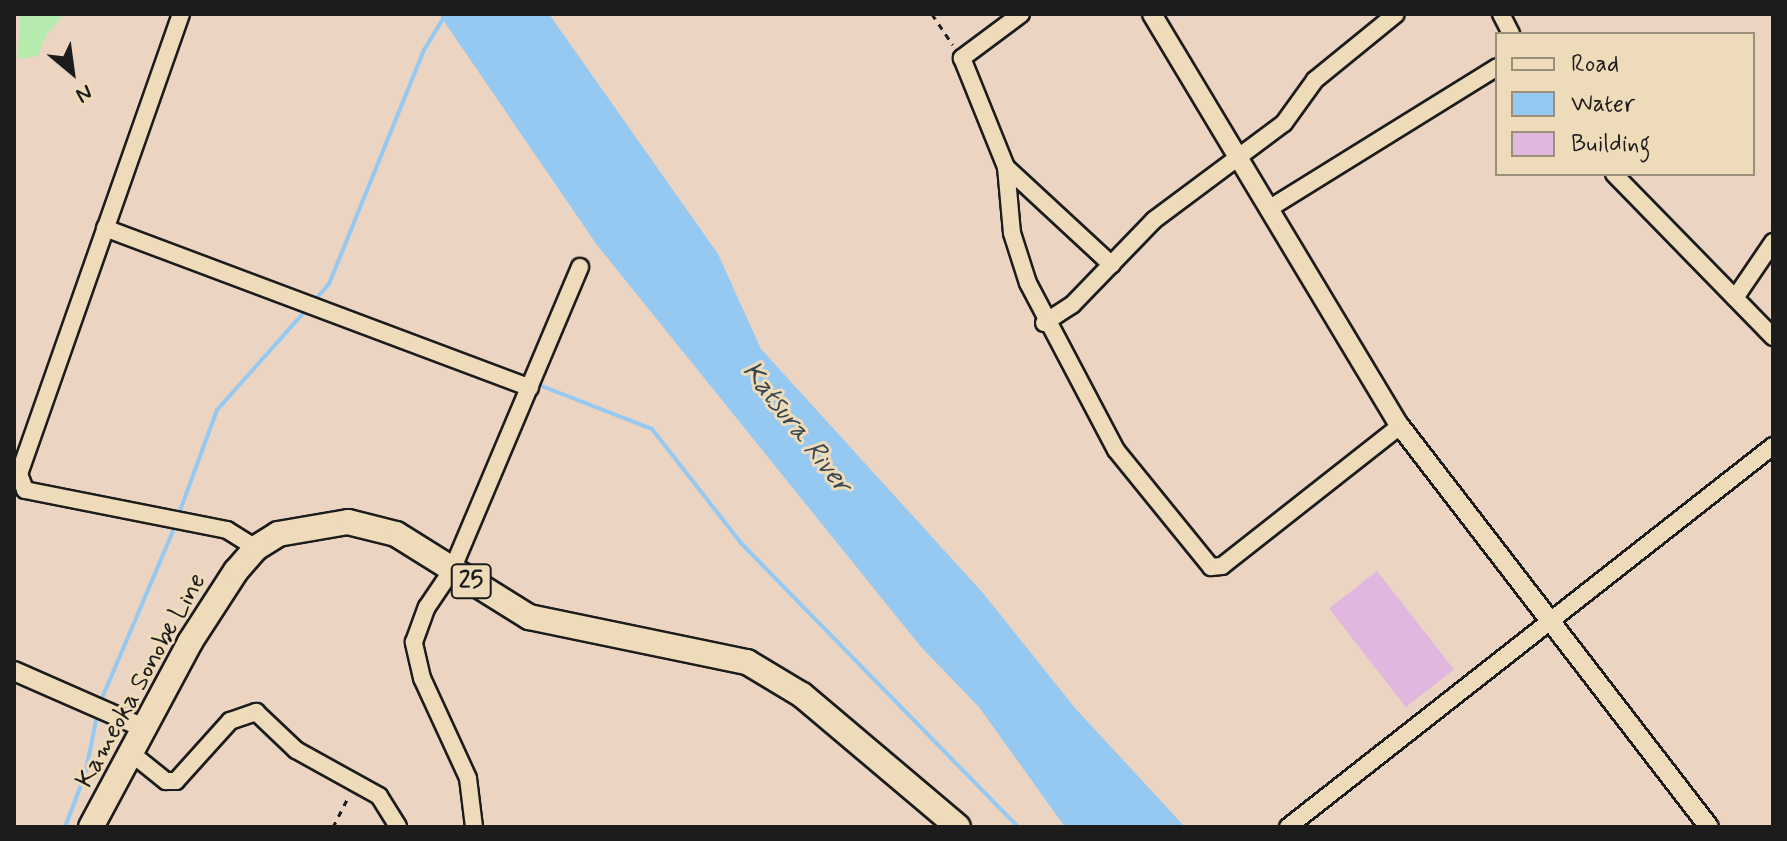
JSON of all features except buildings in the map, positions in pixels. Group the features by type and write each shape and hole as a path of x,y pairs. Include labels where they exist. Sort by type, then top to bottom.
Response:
{"main road":[{"name":"25","path":"256,548 278,534 348,522 396,534 529,617 747,662 802,695 958,827"},
{"name":"Kameoka Sonobe Line","path":"91,827 190,642 256,548"}],"street":[{"path":"181,14 19,474 25,490 227,530 256,548"},
{"path":"1021,14 962,58 1006,167 1012,233 1044,323 1116,450 1211,567 1222,566 1400,426"},
{"path":"1152,14 1400,426 1709,827"},
{"path":"1044,323 1072,305 1154,220 1284,123 1315,80 1396,14"},
{"path":"1501,14 1510,32"},
{"path":"1270,208 1495,68"},
{"path":"1006,167 1112,265"},
{"path":"1616,176 1773,337"},
{"path":"105,228 530,388"},
{"path":"1735,298 1773,242"},
{"path":"474,827 468,778 422,678 414,642 427,607 452,570 580,267"},
{"path":"1288,827 1773,446"},
{"path":"14,671 146,729"},
{"path":"131,753 166,781 176,781 230,721 256,712 296,750 379,796 398,827"}],"path":[{"path":"932,14 962,58"},
{"path":"333,827 355,783"}],"green space":[{"path":"20,14 64,14 46,35 38,56 18,59"}],"water":[{"name":"Katsura River","path":"439,14 549,14 718,254 761,349 983,593 1075,708 1185,827 1065,827 979,707 921,647 597,245"}],"waterway":[{"path":"315,300 329,284 424,50 446,14"},
{"path":"178,516 217,410 306,310"},
{"path":"539,385 652,429 741,543 1018,827"},
{"path":"100,703 176,524"},
{"path":"65,827 85,775 97,716"}]}
